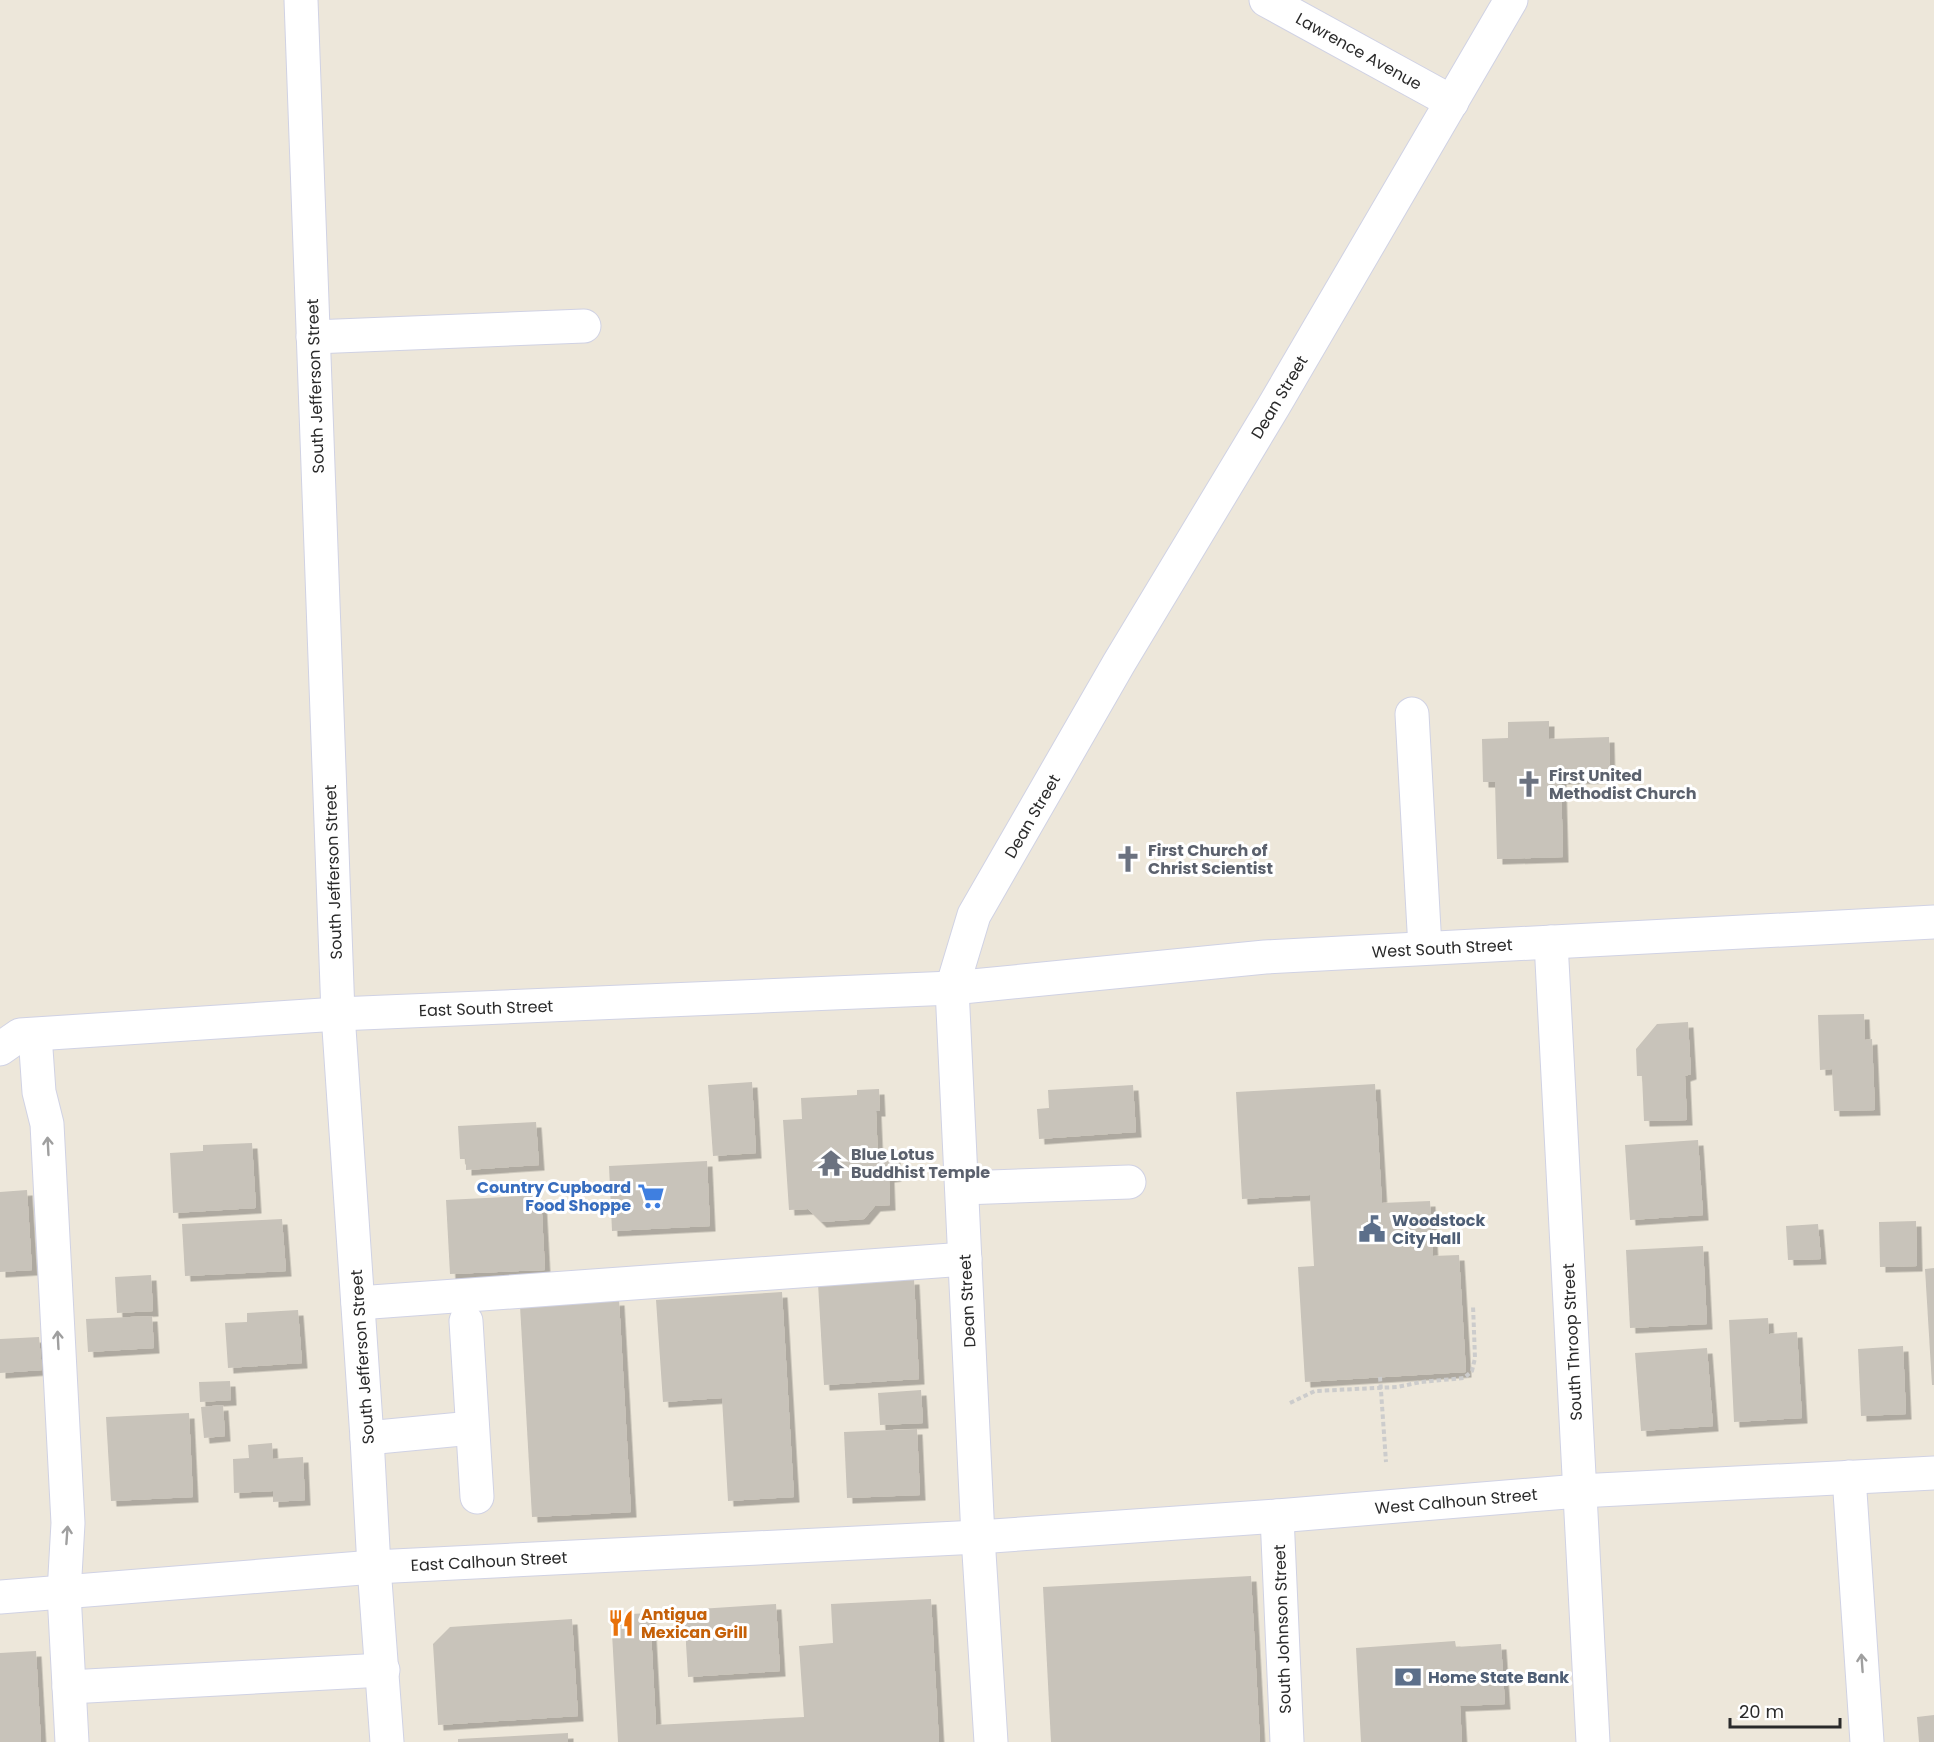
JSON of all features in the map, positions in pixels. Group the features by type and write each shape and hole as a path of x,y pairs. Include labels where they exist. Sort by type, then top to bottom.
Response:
{"street":[{"name":"South Jefferson Street","path":"301,0 338,1014 387,1742"},
{"name":"Lawrence Avenue","path":"1266,0 1452,102"},
{"name":"Dean Street","path":"991,1742 978,1537 952,988 975,915 1119,663 1275,404 1511,0"},
{"path":"313,337 584,326"},
{"path":"1412,714 1425,948"},
{"name":"West South Street","path":"952,988 1265,957 1934,922"},
{"name":"South Throop Street","path":"1551,942 1593,1742"},
{"name":"East South Street","path":"14,1036 338,1014 952,988"},
{"path":"14,1036 39,1092 47,1124 68,1523 64,1593 72,1742"},
{"path":"962,1188 1129,1182"},
{"path":"358,1303 965,1259"},
{"path":"466,1321 477,1497"},
{"path":"368,1438 472,1428"},
{"name":"West Calhoun Street","path":"978,1537 1277,1516 1580,1491 1934,1473"},
{"path":"1849,1477 1867,1742"},
{"name":"South Johnson Street","path":"1277,1516 1287,1742"},
{"name":"East Calhoun Street","path":"0,1597 374,1567 978,1537"},
{"path":"69,1687 383,1670"}],"path":[{"path":"1290,1403 1315,1391 1380,1388 1464,1378 1472,1371 1475,1358 1473,1305"},
{"path":"1380,1377 1386,1462"}],"building":[{"path":"1549,721 1549,739 1609,737 1610,778 1561,779 1563,857 1497,859 1495,782 1483,782 1482,739 1508,738 1508,722"},
{"path":"1864,1014 1865,1040 1872,1039 1875,1110 1834,1111 1832,1069 1820,1070 1818,1015"},
{"path":"1688,1022 1691,1074 1685,1076 1687,1120 1644,1121 1642,1076 1637,1076 1636,1049 1657,1024"},
{"path":"752,1082 756,1153 713,1156 708,1085"},
{"name":"Woodstock City Hall","path":"1375,1084 1382,1203 1430,1201 1433,1256 1459,1255 1466,1372 1305,1382 1298,1267 1314,1266 1310,1195 1242,1199 1236,1092"},
{"path":"1133,1085 1136,1132 1039,1139 1037,1109 1049,1108 1048,1090"},
{"path":"879,1089 880,1111 876,1111 878,1158 895,1157 896,1176 889,1177 890,1205 875,1206 864,1219 821,1222 808,1209 789,1210 783,1120 802,1119 801,1098 857,1095 857,1090"},
{"path":"536,1122 539,1165 466,1170 466,1159 460,1159 458,1126"},
{"path":"1698,1140 1703,1215 1630,1220 1625,1145"},
{"path":"252,1143 256,1208 173,1213 170,1153 203,1151 203,1145"},
{"path":"707,1161 710,1226 612,1231 609,1166"},
{"path":"27,1190 32,1270 0,1272 0,1192"},
{"path":"541,1195 545,1270 450,1274 446,1200"},
{"path":"282,1219 286,1271 185,1276 182,1224"},
{"path":"1916,1221 1917,1266 1880,1267 1879,1222"},
{"path":"1818,1224 1821,1259 1788,1260 1786,1226"},
{"path":"1703,1246 1707,1324 1630,1328 1626,1250"},
{"path":"1934,1268 1934,1385 1932,1385 1925,1269"},
{"path":"151,1275 153,1311 117,1313 115,1277"},
{"path":"914,1279 919,1379 824,1385 818,1284"},
{"path":"782,1292 794,1497 728,1501 722,1398 663,1402 656,1300"},
{"path":"619,1300 631,1512 532,1517 520,1306"},
{"path":"298,1310 302,1363 228,1368 225,1323 247,1322 247,1313"},
{"path":"152,1316 154,1348 88,1352 86,1319"},
{"path":"1768,1318 1769,1334 1797,1332 1802,1418 1734,1422 1729,1320"},
{"path":"39,1337 42,1370 0,1373 0,1339"},
{"path":"1903,1346 1906,1414 1861,1416 1858,1349"},
{"path":"1707,1348 1713,1426 1641,1431 1635,1353"},
{"path":"230,1381 231,1400 200,1402 199,1382"},
{"path":"921,1390 923,1423 880,1425 878,1393"},
{"path":"223,1405 225,1436 204,1438 201,1407"},
{"path":"189,1413 193,1497 111,1501 106,1417"},
{"path":"917,1429 920,1495 847,1498 844,1432"},
{"path":"272,1443 273,1459 303,1457 305,1500 273,1502 273,1491 234,1493 233,1459 249,1458 248,1445"},
{"path":"1251,1576 1260,1742 1051,1742 1043,1587"},
{"path":"931,1599 939,1742 618,1742 611,1615 650,1613 656,1725 804,1717 799,1646 833,1643 831,1604"},
{"path":"776,1604 780,1671 688,1677 684,1610"},
{"path":"572,1619 578,1716 438,1725 433,1644 450,1627"},
{"name":"Home State Bank","path":"1455,1641 1456,1647 1501,1644 1505,1704 1460,1706 1462,1742 1361,1742 1356,1648"},
{"path":"36,1651 41,1742 0,1742 0,1653"},
{"path":"1934,1715 1934,1742 1919,1742 1917,1717"},
{"path":"568,1733 568,1742 458,1742 458,1739"}],"place":[{"name":"First United Methodist Church","path":"1529,784"},
{"name":"First Church of Christ Scientist","path":"1128,859"},
{"name":"Blue Lotus Buddhist Temple","path":"831,1163"},
{"name":"Country Cupboard Food Shoppe","path":"651,1196"},
{"name":"Woodstock City Hall","path":"1372,1229"},
{"name":"Antigua Mexican Grill","path":"621,1623"},
{"name":"Home State Bank","path":"1408,1677"}]}
